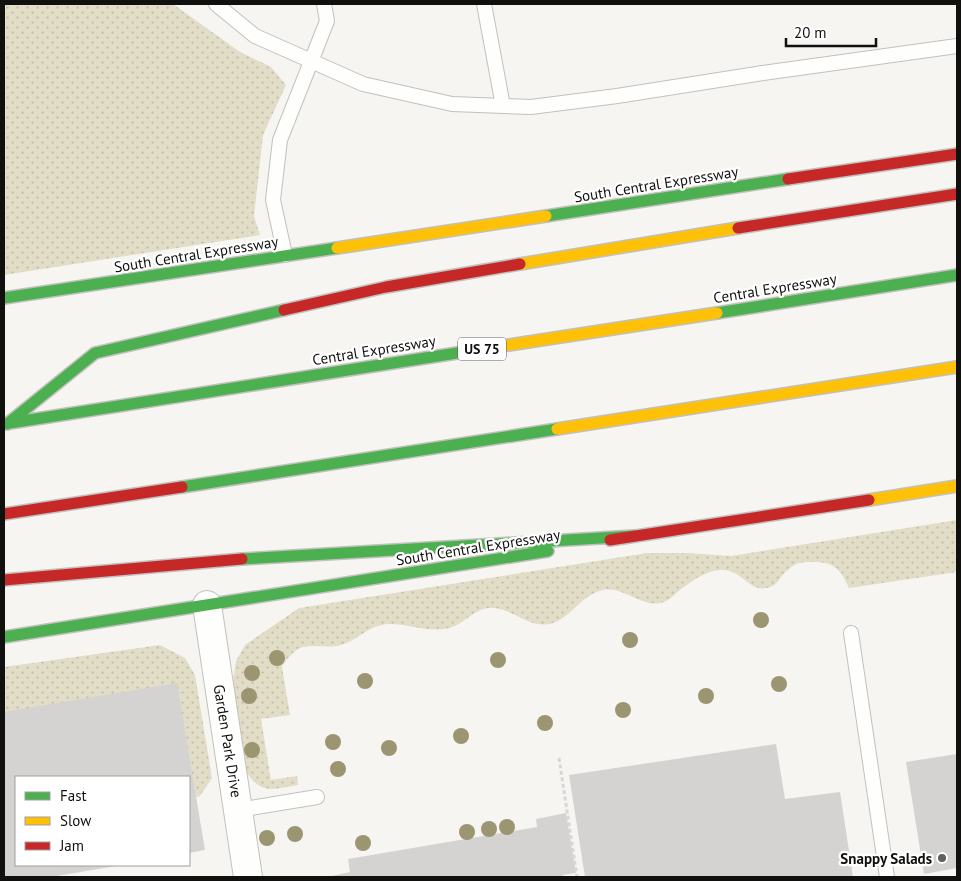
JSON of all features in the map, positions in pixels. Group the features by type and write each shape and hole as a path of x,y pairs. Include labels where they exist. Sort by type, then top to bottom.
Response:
{"main road":[{"name":"South Central Expressway","path":"4,298 957,154"},
{"path":"6,424 95,354 386,287 633,245 957,194"},
{"name":"Central Expressway","path":"6,424 957,275"},
{"path":"4,514 957,367"},
{"name":"South Central Expressway","path":"4,637 957,486"},
{"path":"4,580 268,557 634,536"}],"street":[{"name":"Garden Park Drive","path":"207,605 248,877"}],"lane":[{"path":"216,4 256,36 363,84 452,104 531,107 957,46"},
{"path":"285,256 273,200 280,140 327,21 324,4"},
{"path":"484,4 503,106"},
{"path":"851,633 888,877"},
{"path":"238,810 318,797"}],"path":[{"path":"559,758 577,877"}],"shaded area":[{"path":"4,4 173,4 240,52 271,67 286,85 263,135 254,216 260,235 4,275"},
{"path":"957,520 957,572 849,588 838,570 829,564 803,562 791,567 771,587 760,588 755,587 728,570 720,570 709,572 699,577 661,603 646,602 618,591 603,590 596,592 583,600 560,620 544,625 536,624 497,608 489,608 478,611 459,624 449,628 426,629 389,624 375,627 341,645 300,648 290,656 282,667 290,715 261,719 271,780 297,776 298,785 275,789 263,788 252,780 247,773 233,681 236,661 245,645 299,608 647,553 731,556"},
{"path":"160,645 185,658 195,675 212,778 200,796 196,797 177,692 4,720 4,667"}],"building":[{"path":"177,683 205,850 190,853 190,776 15,776 15,866 116,866 51,877 4,877 4,712"},
{"path":"776,744 785,799 840,792 853,877 585,877 569,775"},
{"path":"957,754 957,868 924,874 906,762"},
{"path":"566,813 576,873 563,875 563,877 327,877 350,872 348,859 537,827 536,819"}],"traffic: fast":[{"path":"546,216 788,179"},
{"path":"4,298 337,248"},
{"path":"717,313 957,275"},
{"path":"7,424 95,353 284,310"},
{"path":"10,423 489,348"},
{"path":"182,487 557,429"},
{"path":"242,559 634,536"},
{"path":"4,637 548,551"}],"traffic: slow":[{"path":"337,248 546,216"},
{"path":"520,264 738,228"},
{"path":"489,348 717,313"},
{"path":"557,429 957,367"},
{"path":"869,500 957,486"}],"traffic: jam":[{"path":"788,179 957,154"},
{"path":"738,228 957,194"},
{"path":"284,310 386,287 520,264"},
{"path":"4,514 182,487"},
{"path":"610,540 869,500"},
{"path":"4,580 242,559"}],"place":[{"name":"Snappy Salads","path":"942,858"}]}
